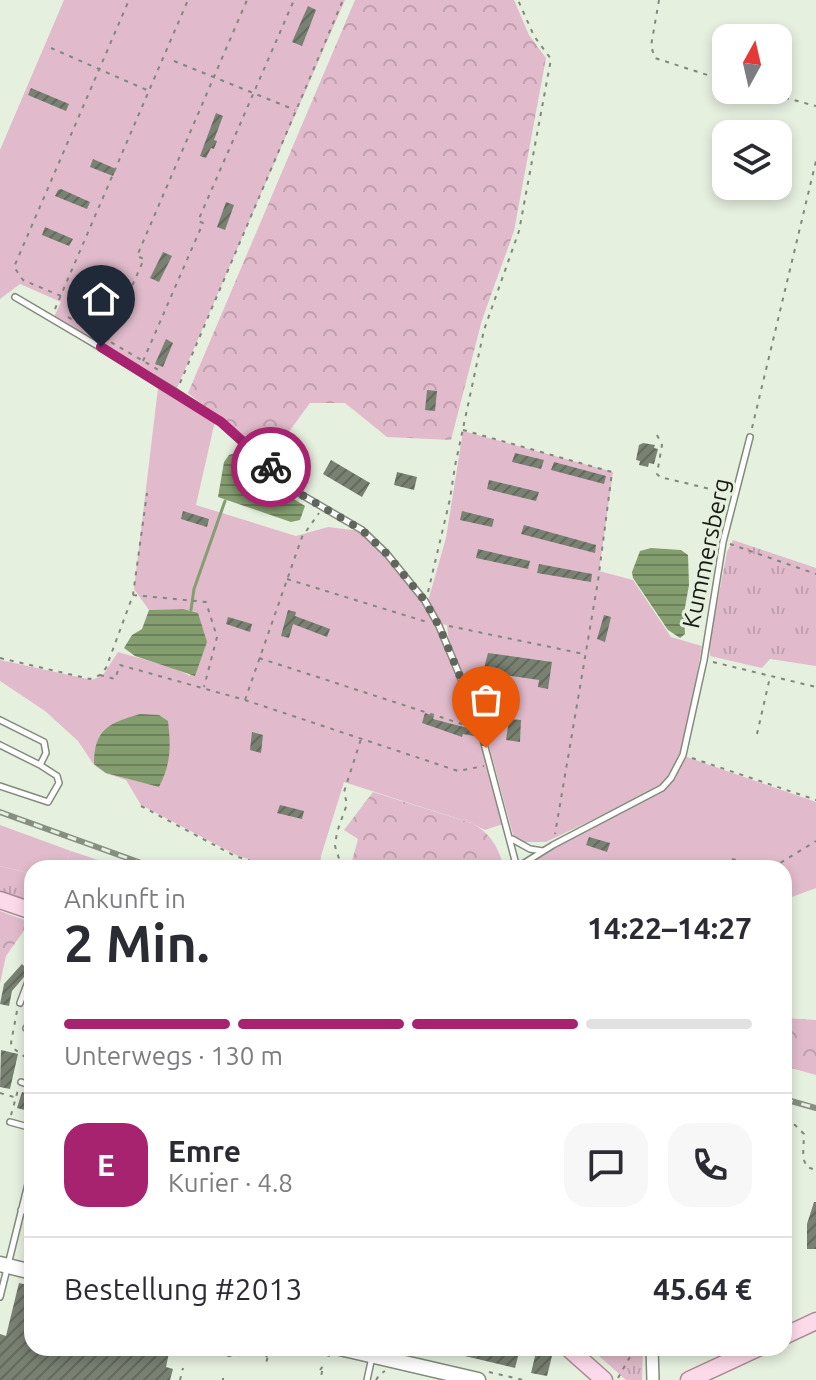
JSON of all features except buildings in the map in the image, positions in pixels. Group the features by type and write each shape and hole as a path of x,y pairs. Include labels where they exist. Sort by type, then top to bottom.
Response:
{"main road":[{"path":"0,900 24,908"},
{"path":"4,1265 24,1270"},
{"path":"792,1332 816,1321"},
{"path":"372,1356 478,1380"},
{"path":"578,1356 603,1377"},
{"path":"689,1380 741,1356"}],"street":[{"path":"652,1356 653,1380"}],"lane":[{"name":"Kummersberg","path":"15,297 221,422 302,495 362,530 387,554 425,601 439,626 482,731 515,860"},
{"name":"Kummersberg","path":"530,860 662,788 683,755 704,660 723,542 750,437"},
{"path":"0,720 44,742 46,753 40,765"},
{"path":"0,745 40,765 57,776 59,783 48,802 0,786"},
{"path":"511,838 530,849 545,851"},
{"path":"20,1003 24,993"},
{"path":"10,1122 24,1126"},
{"path":"0,1297 4,1265 24,1199"},
{"path":"367,1380 372,1356"}],"path":[{"path":"61,296 23,280 14,267 129,0"},
{"path":"51,317 188,0"},
{"path":"108,340 144,259 137,256 247,0"},
{"path":"143,361 203,223 198,221 294,0"},
{"path":"176,392 343,0"},
{"path":"425,601 450,499 484,330 519,231 551,59 534,36 518,0"},
{"path":"659,0 651,46 655,58 712,76"},
{"path":"51,48 149,91"},
{"path":"174,61 296,111"},
{"path":"792,100 816,106"},
{"path":"750,437 816,161"},
{"path":"68,317 162,372"},
{"path":"462,430 612,472 572,742 553,845"},
{"path":"657,435 662,445 657,474 660,477 736,495"},
{"path":"0,658 90,679 100,675 106,668 133,595 147,493"},
{"path":"245,700 302,537 322,509"},
{"path":"723,542 816,574"},
{"path":"133,595 206,602 217,637 204,688"},
{"path":"259,658 482,731"},
{"path":"704,660 816,687"},
{"path":"100,675 115,679 120,665 245,700 458,771 490,765"},
{"path":"757,734 771,676"},
{"path":"339,860 335,846 347,804 344,792 362,738"},
{"path":"683,755 816,800"},
{"path":"141,806 248,860"},
{"path":"785,860 816,841"},
{"path":"20,1003 11,1043 24,1056"},
{"path":"0,1093 15,1098"},
{"path":"792,1124 804,1134 803,1158 807,1167 816,1170"},
{"path":"266,1363 268,1356"},
{"path":"603,1377 626,1356"},
{"path":"320,1370 323,1366 321,1377"},
{"path":"180,1380 183,1368"},
{"path":"376,1380 380,1374 390,1370"}],"green space":[{"path":"64,0 345,0 176,390 54,317 61,302 20,284 0,299 0,150"},
{"path":"355,0 514,0 529,35 546,58 514,231 482,320 451,440 387,437 345,403 310,403 269,459 188,393"},
{"path":"158,388 215,421 196,505 296,536 328,527 360,531 386,556 424,602 478,726 503,824 485,830 344,782 321,860 251,860 141,805 126,780 105,773 94,765 78,741 45,711 0,681 0,660 92,680 103,675 118,652 177,669 190,676 183,609 149,610 134,589"},
{"path":"463,431 613,472 599,571 633,580 671,637 702,646 684,740 678,758 659,788 546,842 515,842 483,724 449,643 447,625 441,624 428,601 446,538"},
{"path":"733,540 816,568 816,666 770,659 762,668 710,656 710,640 727,552"},
{"path":"684,756 816,802 816,888 792,897 792,860 537,860 663,791 672,782"},
{"path":"373,792 471,823 493,841 501,860 352,860 358,839 344,830"},
{"path":"0,825 71,851 67,860 24,860 24,872 0,866"},
{"path":"71,851 98,860 67,860"},
{"path":"0,866 24,872 24,902 0,893"},
{"path":"0,911 24,920 24,930 6,956 0,983"},
{"path":"792,1018 816,1020 816,1075 792,1068"},
{"path":"599,1356 643,1356 642,1380 626,1380"}],"shaded area":[{"path":"238,452 270,484 305,506 300,520 291,522 218,497 224,462 229,455"},
{"path":"651,548 681,550 688,555 685,634 680,638 668,630 633,578 632,572 640,551"},
{"path":"183,609 198,613 207,642 195,676 135,656 124,648 132,635 142,629 149,610"},
{"path":"140,714 159,715 168,721 169,755 159,787 106,773 94,764 97,743 105,729"}],"waterway":[{"path":"191,610 194,589 225,501"}],"railway":[{"path":"0,812 133,860"},
{"path":"792,1101 816,1108"}],"way so far":[{"path":"271,467 322,509 362,530 387,554 425,601 439,626 477,717 486,748"}],"route":[{"path":"101,347 221,422 271,467"}]}
